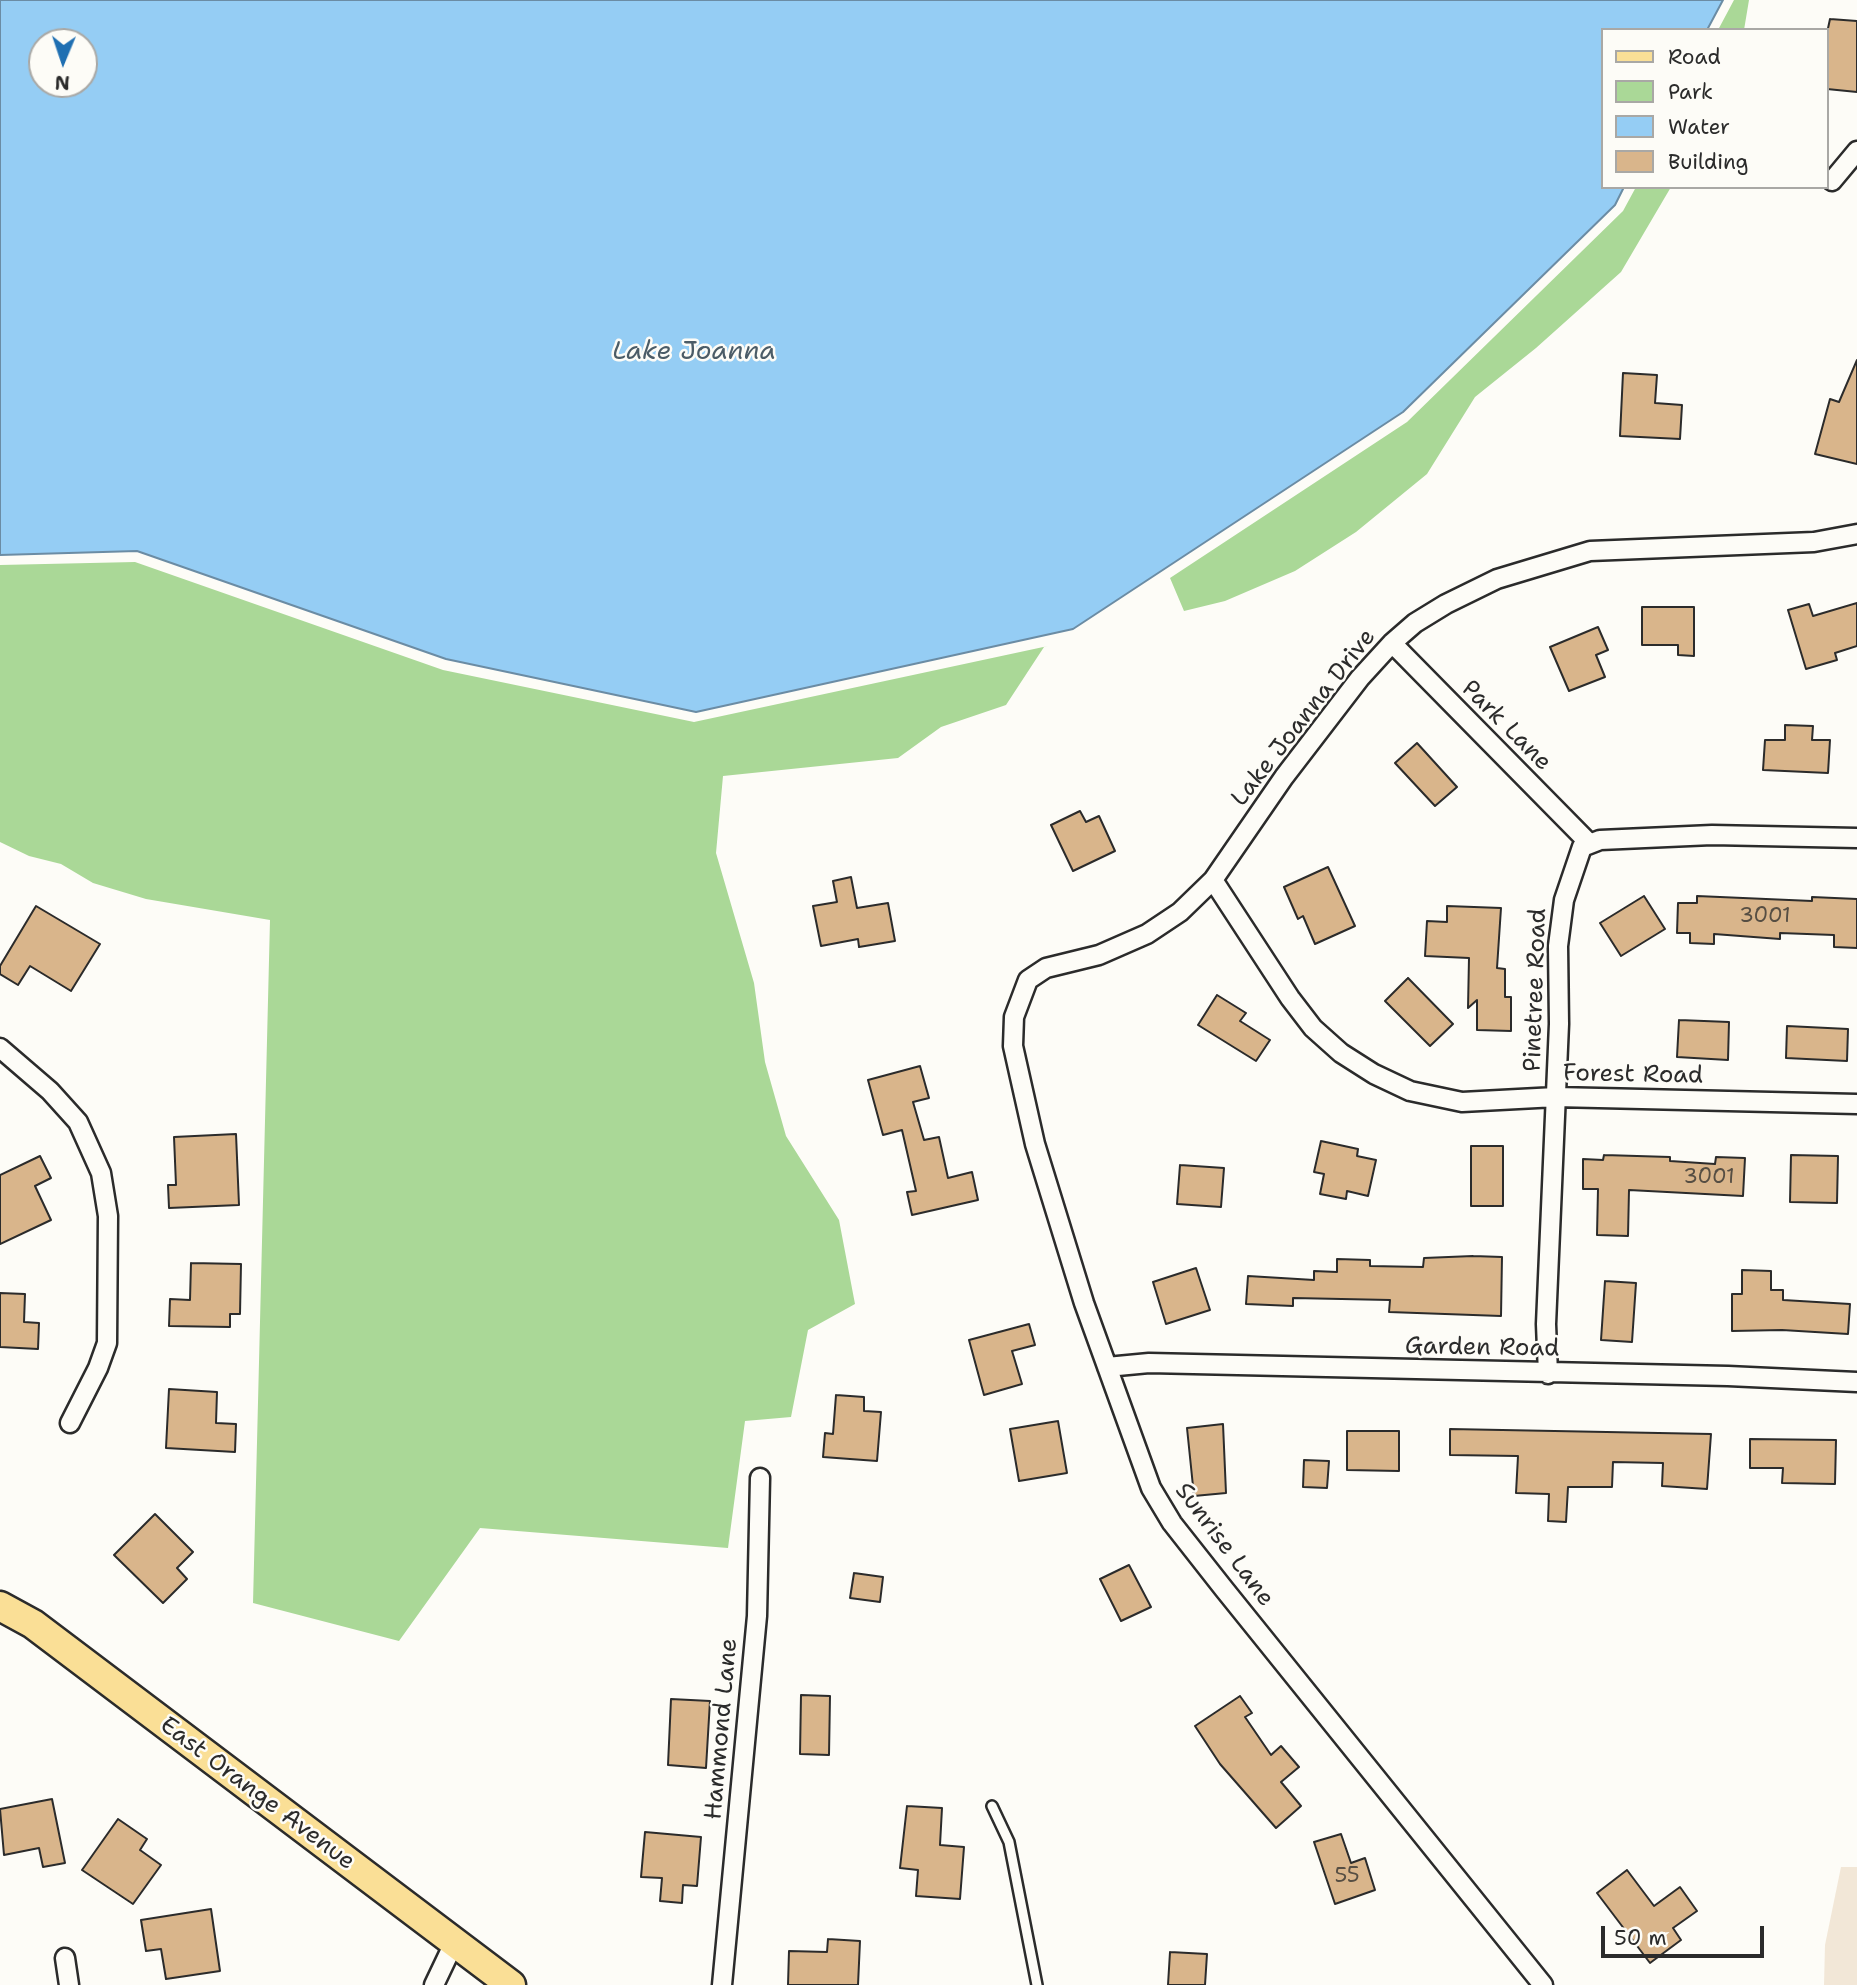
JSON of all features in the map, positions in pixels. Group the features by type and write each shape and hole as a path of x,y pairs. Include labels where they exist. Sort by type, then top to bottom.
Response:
{"main road":[{"name":"East Orange Avenue","path":"0,1606 33,1624 511,1985"}],"street":[{"path":"1832,181 1857,151"},
{"name":"Lake Joanna Drive","path":"1032,976 1058,963 1099,956 1147,934 1180,912 1213,880 1284,777 1360,678 1392,643 1446,604 1497,579 1590,551 1814,542 1857,534"},
{"name":"Park Lane","path":"1392,643 1588,842"},
{"path":"1588,842 1713,835 1857,838"},
{"name":"Pinetree Road","path":"1548,1374 1546,1324 1556,1097 1559,935 1564,900 1574,864 1588,842"},
{"name":"Forest Road","path":"1213,880 1290,998 1313,1028 1341,1053 1374,1074 1438,1099 1462,1102 1556,1097 1857,1104"},
{"name":"Sunrise Lane","path":"1032,976 1024,986 1014,1017 1013,1046 1035,1144 1142,1470 1172,1523 1543,1985"},
{"path":"0,1048 50,1091 78,1122 101,1173 108,1216 107,1343 98,1368 70,1423"},
{"name":"Garden Road","path":"1107,1367 1149,1363 1728,1376 1857,1382"},
{"name":"Hammond Lane","path":"722,1985 757,1616 760,1478"},
{"path":"434,1985 454,1943"},
{"path":"65,1958 69,1985"}],"lane":[{"path":"992,1806 1009,1842 1037,1985"}],"shaded area":[{"path":"1841,1867 1857,1867 1857,1985 1824,1985 1825,1945"}],"green space":[{"path":"1734,0 1749,0 1744,28 1719,28"},
{"path":"1635,189 1670,189 1621,272 1536,348 1475,397 1427,474 1356,532 1295,571 1225,601 1184,611 1170,578 1407,422 1623,211"},
{"path":"135,562 443,670 694,722 1048,646 1044,647 1006,705 941,727 898,758 723,776 716,853 754,983 765,1062 786,1136 839,1220 855,1304 808,1330 791,1417 745,1421 728,1548 480,1528 399,1641 253,1603 270,920 146,899 93,883 61,864 29,856 0,842 0,565"}],"water":[{"name":"Lake Joanna","path":"0,0 1723,0 1708,28 1602,28 1602,189 1623,189 1615,205 1403,412 1073,629 696,712 446,659 137,551 0,555"}],"building":[{"path":"1830,19 1857,21 1857,92 1829,89"},
{"path":"1857,360 1857,464 1815,454 1830,399 1839,402"},
{"path":"1623,373 1657,375 1655,403 1682,405 1680,439 1620,436"},
{"path":"1857,603 1857,646 1835,653 1837,660 1806,669 1788,610 1809,604 1813,616"},
{"path":"1642,607 1694,607 1694,656 1678,655 1678,645 1642,645"},
{"path":"1598,627 1608,650 1596,655 1605,677 1569,691 1550,647"},
{"path":"1785,725 1813,726 1812,740 1830,740 1828,773 1763,770 1765,740 1785,740"},
{"path":"1417,743 1457,787 1435,806 1395,763"},
{"path":"1080,811 1086,822 1099,816 1115,851 1073,871 1051,825"},
{"path":"1328,867 1355,926 1315,944 1303,916 1298,919 1284,887"},
{"path":"851,877 857,908 888,903 895,941 859,947 858,939 821,946 813,906 837,902 833,881"},
{"path":"1644,896 1665,929 1621,956 1600,923"},
{"path":"1697,896 1812,901 1812,897 1857,899 1857,948 1834,947 1834,935 1780,933 1780,939 1714,934 1714,944 1690,943 1690,933 1677,933 1678,903 1697,903"},
{"path":"36,906 100,944 71,991 30,966 18,985 0,974 0,966"},
{"path":"1447,906 1501,908 1497,968 1505,969 1505,997 1511,997 1511,1031 1477,1030 1477,1000 1468,1008 1469,958 1425,956 1427,921 1447,922"},
{"path":"1408,978 1453,1024 1430,1046 1385,1001"},
{"path":"1217,995 1246,1013 1240,1021 1270,1040 1256,1061 1198,1025"},
{"path":"1679,1020 1729,1022 1728,1060 1677,1057"},
{"path":"1787,1026 1848,1029 1847,1061 1786,1058"},
{"path":"920,1066 929,1098 913,1102 924,1140 939,1137 948,1178 972,1172 978,1200 912,1215 907,1192 916,1191 902,1130 883,1135 868,1080"},
{"path":"236,1134 239,1205 169,1208 168,1185 176,1185 174,1137"},
{"path":"1321,1141 1358,1149 1357,1156 1376,1160 1368,1196 1347,1191 1346,1199 1320,1194 1324,1174 1314,1172"},
{"path":"1471,1146 1503,1146 1503,1206 1471,1206"},
{"path":"1604,1155 1670,1157 1670,1161 1715,1164 1716,1157 1745,1158 1743,1196 1629,1190 1628,1236 1597,1235 1598,1189 1583,1189 1583,1159 1603,1160"},
{"path":"1791,1155 1838,1156 1837,1203 1790,1202"},
{"path":"40,1156 51,1178 35,1186 51,1220 0,1244 0,1175"},
{"path":"1180,1165 1224,1168 1221,1207 1177,1204"},
{"path":"1502,1257 1501,1316 1389,1312 1390,1300 1293,1298 1293,1306 1246,1304 1248,1276 1314,1280 1314,1271 1337,1272 1337,1259 1370,1260 1370,1266 1423,1267 1424,1258"},
{"path":"191,1263 241,1264 240,1314 230,1314 230,1327 169,1326 170,1299 190,1300"},
{"path":"1196,1268 1210,1310 1166,1324 1153,1282"},
{"path":"1742,1270 1771,1271 1771,1290 1783,1290 1783,1300 1850,1304 1848,1334 1782,1330 1732,1331 1732,1294 1742,1294"},
{"path":"1605,1281 1636,1283 1632,1342 1601,1340"},
{"path":"0,1293 25,1294 24,1322 39,1323 38,1349 0,1347"},
{"path":"1029,1324 1035,1345 1012,1351 1022,1384 984,1395 969,1340"},
{"path":"169,1389 217,1392 216,1423 236,1424 235,1452 166,1448"},
{"path":"836,1395 864,1397 864,1411 881,1412 877,1461 823,1457 825,1433 833,1434"},
{"path":"1058,1421 1067,1473 1019,1481 1010,1429"},
{"path":"1223,1424 1226,1493 1194,1496 1187,1428"},
{"path":"1450,1429 1711,1434 1707,1489 1662,1486 1663,1463 1613,1462 1612,1487 1568,1487 1566,1522 1548,1521 1549,1494 1516,1493 1518,1456 1450,1455"},
{"path":"1347,1431 1399,1431 1399,1471 1347,1470"},
{"path":"1750,1439 1836,1440 1835,1484 1782,1483 1783,1468 1750,1468"},
{"path":"1304,1460 1329,1461 1327,1488 1303,1487"},
{"path":"155,1514 193,1552 177,1568 187,1579 163,1603 114,1555"},
{"path":"1129,1565 1151,1607 1121,1621 1100,1579"},
{"path":"854,1573 883,1577 880,1602 850,1598"},
{"path":"801,1695 830,1696 829,1755 800,1754"},
{"path":"1240,1696 1252,1713 1245,1717 1271,1755 1281,1746 1299,1767 1281,1782 1301,1806 1276,1828 1220,1764 1195,1726"},
{"path":"671,1699 710,1701 706,1768 668,1765"},
{"path":"52,1799 65,1863 43,1867 39,1848 4,1855 0,1809"},
{"path":"907,1806 942,1808 940,1845 964,1847 960,1899 916,1896 918,1870 900,1868"},
{"path":"118,1819 147,1839 140,1850 161,1865 133,1904 82,1870"},
{"path":"645,1832 701,1837 697,1886 683,1885 682,1903 660,1901 662,1878 641,1877"},
{"path":"1341,1834 1351,1863 1365,1858 1375,1890 1335,1904 1314,1842"},
{"path":"1627,1870 1654,1906 1680,1887 1697,1911 1673,1928 1681,1940 1650,1963 1597,1893"},
{"path":"211,1909 220,1971 166,1979 161,1949 146,1951 141,1920"},
{"path":"828,1939 860,1941 858,1985 788,1985 789,1951 827,1952"},
{"path":"1170,1952 1207,1954 1205,1985 1168,1985"}]}
